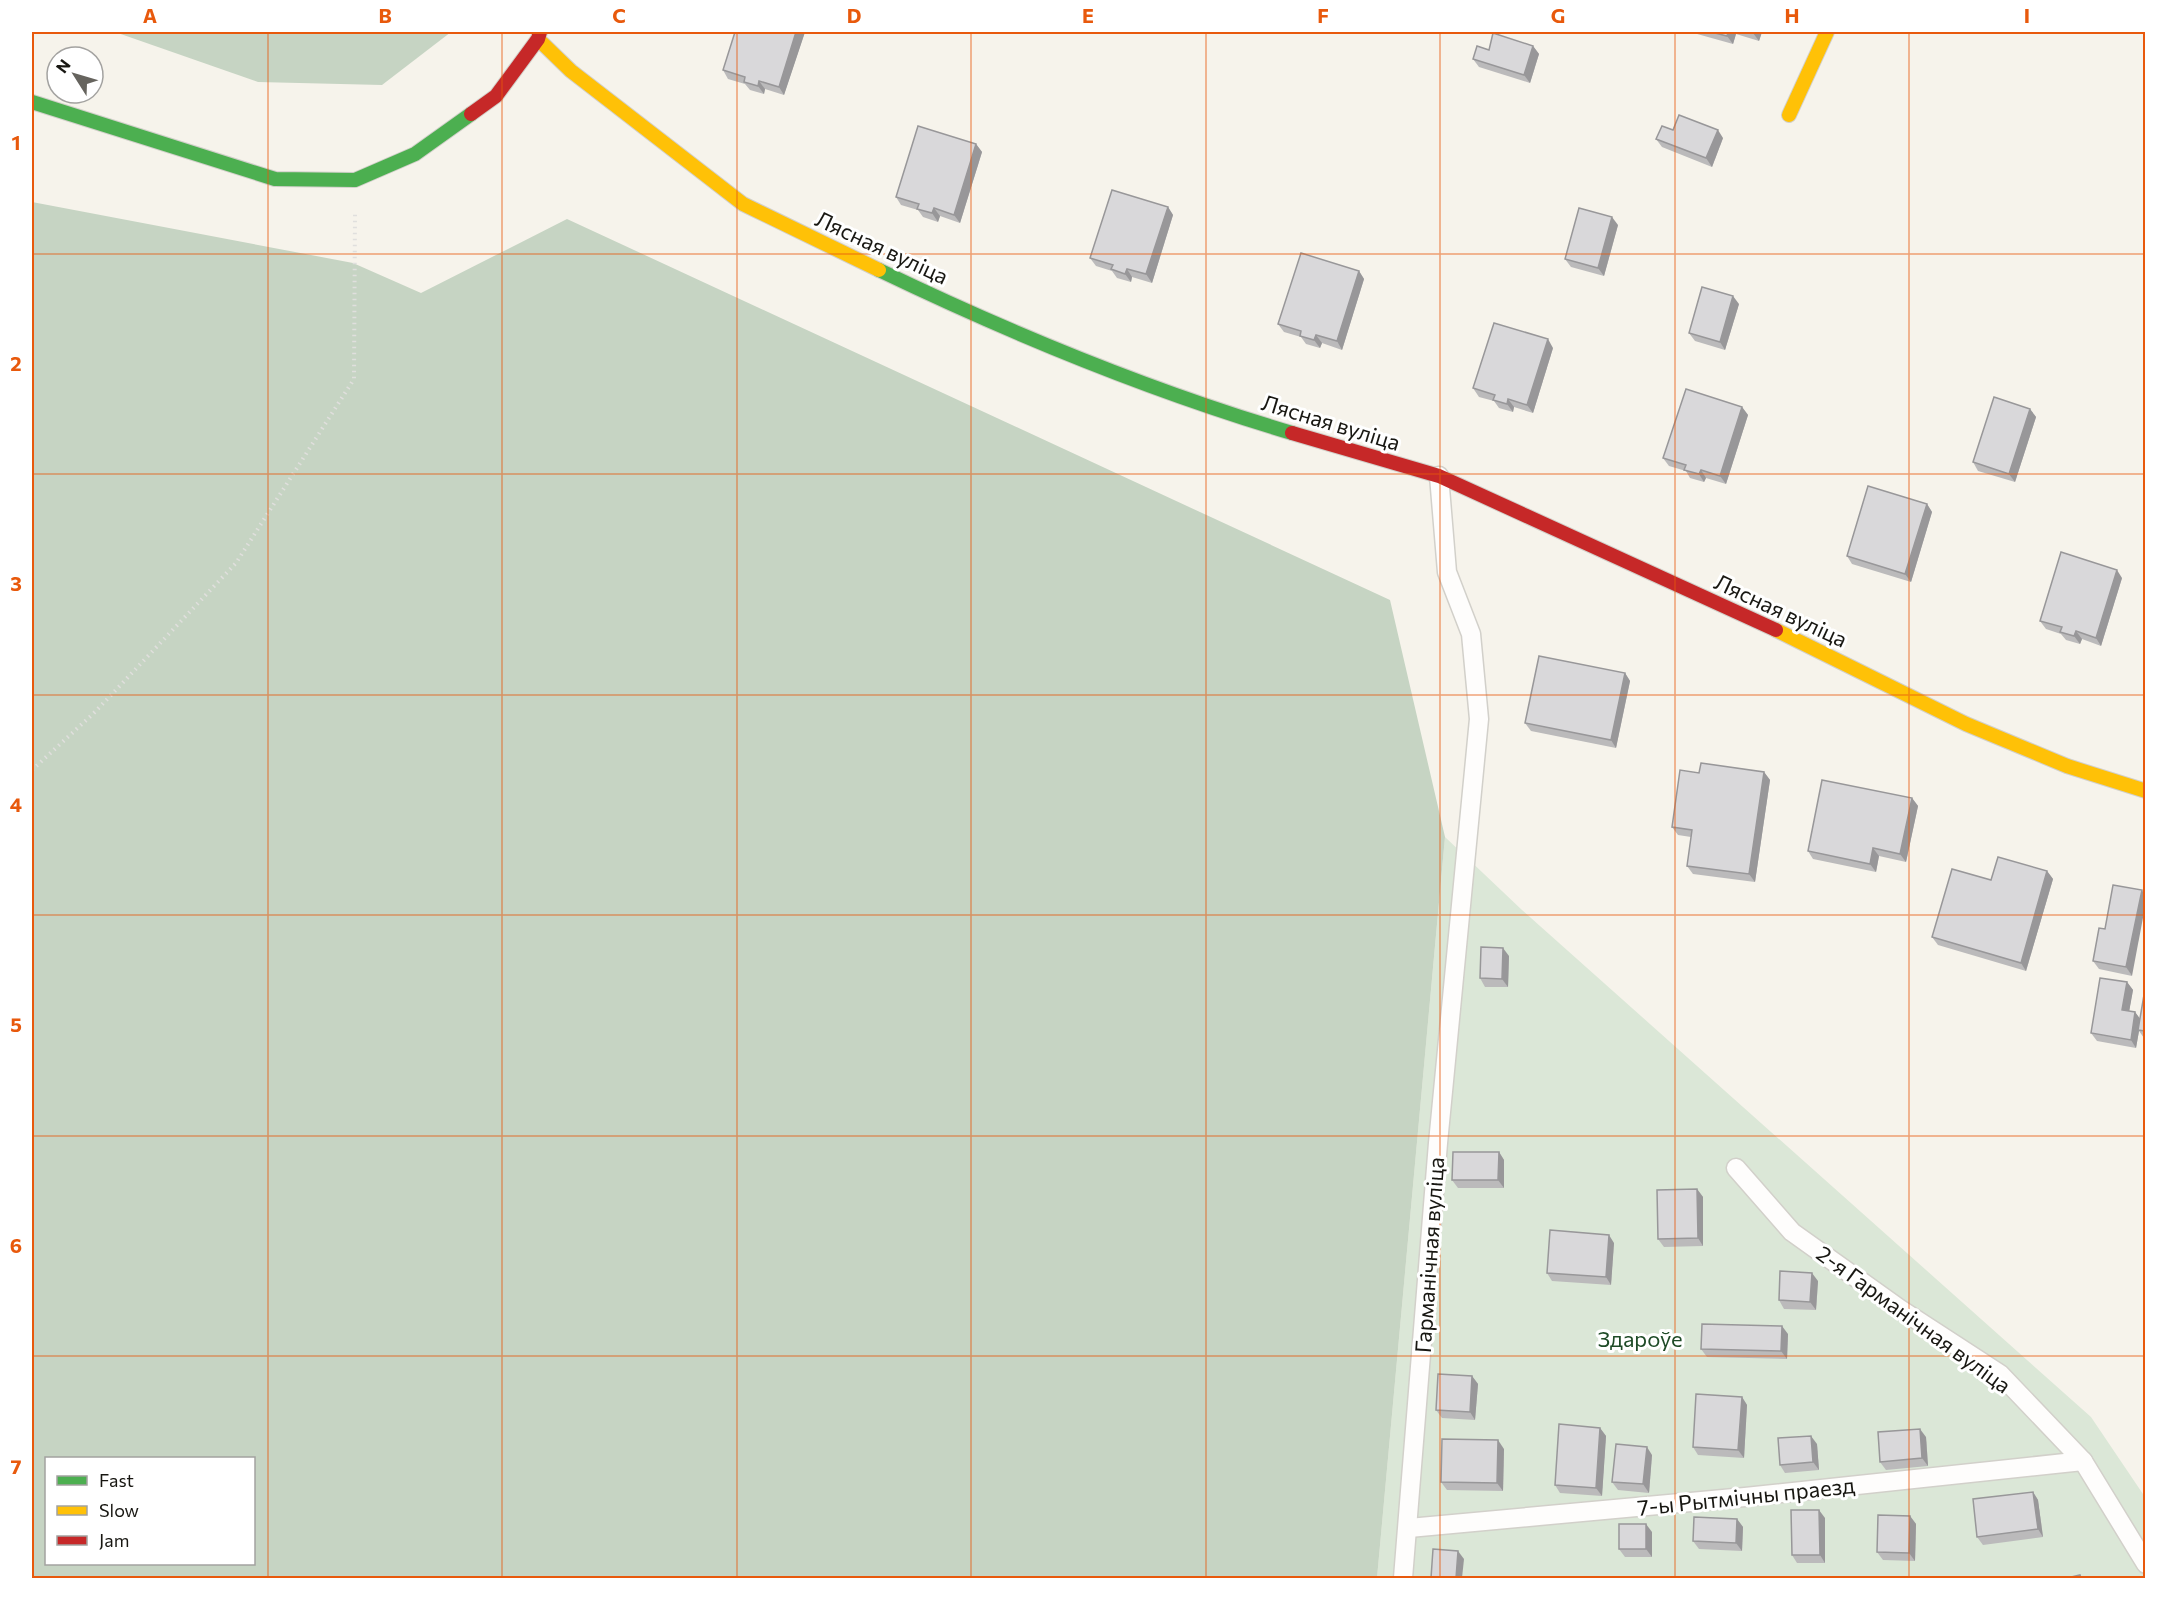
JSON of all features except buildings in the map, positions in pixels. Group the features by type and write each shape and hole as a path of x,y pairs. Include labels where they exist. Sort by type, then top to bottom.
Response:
{"street":[{"path":"1789,115 1827,32"},
{"path":"32,102 275,179 355,180 415,154 496,96 539,35"},
{"name":"Лясная вуліца","path":"539,35 571,71 742,204 934,296 1115,372 1258,423 1439,476 1821,651 1966,724 2067,766 2145,791"}],"lane":[{"name":"Гарманічная вуліца","path":"1403,1578 1409,1528 1437,1143 1479,719 1472,634 1447,572 1439,476"},
{"name":"2-я Гарманічная вуліца","path":"1736,1168 1792,1232 1900,1309 2000,1374 2083,1461 2145,1564"},
{"name":"7-ы Рытмічны праезд","path":"1409,1528 1745,1497 2083,1461"}],"path":[{"path":"32,770 95,712 236,563 354,379 355,180"}],"green space":[{"path":"115,32 451,32 382,85 258,82"},
{"path":"32,202 353,263 421,293 567,219 1390,600 1445,837 1377,1578 32,1578"},
{"name":"Здароўе","path":"1445,837 1522,910 2091,1417 2145,1497 2145,1578 1377,1578"}],"traffic: fast":[{"path":"32,102 275,179 355,180 415,154 471,114"},
{"path":"879,270 980,317 1082,360 1187,399 1292,433"}],"traffic: slow":[{"path":"1789,115 1827,32"},
{"path":"538,39 571,71 743,204 879,270"},
{"path":"1776,630 1966,724 2067,766 2146,791"}],"traffic: jam":[{"path":"471,114 496,96 538,39 540,32"},
{"path":"1292,433 1439,476 1776,630"}]}
